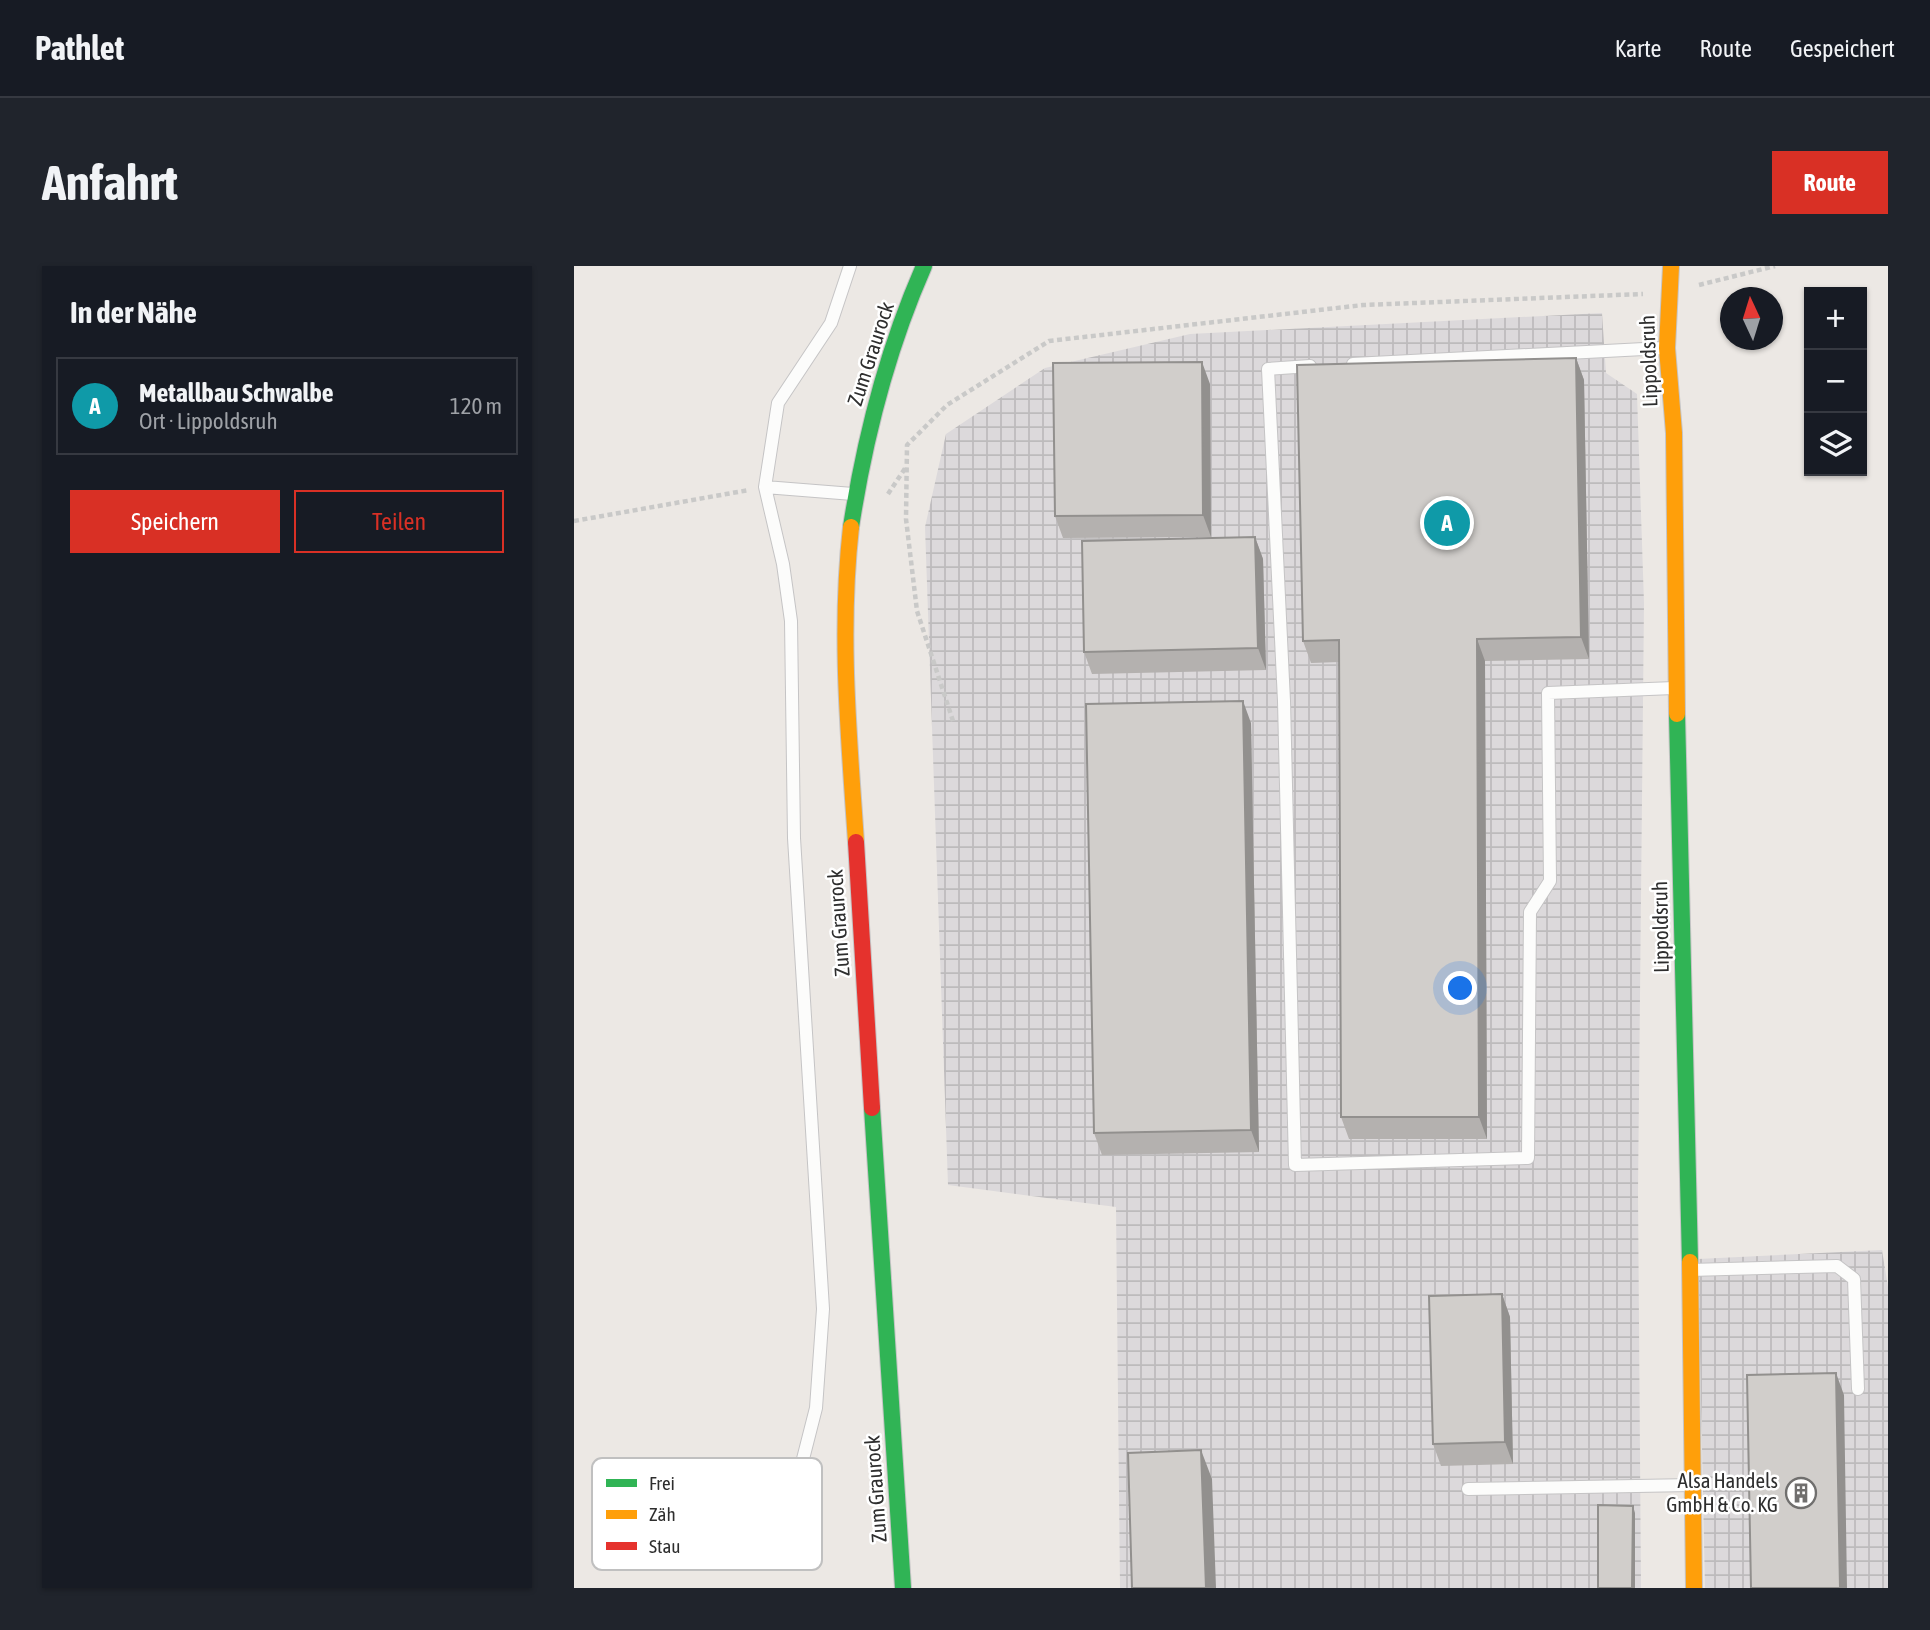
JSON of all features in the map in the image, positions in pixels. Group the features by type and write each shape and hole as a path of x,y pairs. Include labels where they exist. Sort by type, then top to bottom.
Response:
{"main road":[{"name":"Zum Graurock","path":"903,1588 844,661 847,565 857,494 882,376 924,266"},
{"name":"Lippoldsruh","path":"1671,266 1667,348 1674,433 1676,688 1690,1270 1694,1588"}],"lane":[{"path":"803,1458 816,1408 823,1309 794,838 791,621 783,564 765,487 778,403 831,323 850,266"},
{"path":"1667,348 1268,369 1284,701 1295,1165 1528,1158 1530,912 1550,881 1548,693 1676,688"},
{"path":"765,487 857,494"},
{"path":"1690,1270 1837,1266 1854,1279 1858,1388"},
{"path":"1468,1489 1693,1485"}],"path":[{"path":"953,721 917,611 906,519 907,445 947,405 1049,341 1363,304 1669,293 1775,266"},
{"path":"574,521 765,487"}],"shaded area":[{"path":"1602,313 1606,373 1637,394 1644,603 1638,1192 1641,1588 1120,1588 1116,1207 948,1185 925,527 946,434 1045,368 1190,334"},
{"path":"1882,1250 1888,1287 1888,1588 1705,1588 1698,1259"}],"building":[{"path":"1576,358 1581,637 1477,639 1479,1117 1341,1117 1339,640 1303,641 1297,365"},
{"path":"1202,362 1203,515 1055,516 1053,363"},
{"path":"1255,537 1258,648 1084,652 1082,541"},
{"path":"1243,701 1251,1130 1094,1133 1086,704"},
{"path":"1502,1294 1505,1442 1433,1444 1429,1296"},
{"name":"Alsa Handels GmbH & Co. KG","path":"1836,1373 1840,1588 1751,1588 1747,1375"},
{"path":"1201,1450 1206,1588 1132,1588 1128,1453"},
{"path":"1598,1505 1633,1506 1632,1588 1598,1588"}],"traffic: fast":[{"path":"851,527 879,394 899,329 924,266"},
{"path":"1677,714 1690,1262"},
{"path":"872,1108 903,1588"}],"traffic: slow":[{"path":"1671,266 1667,348 1674,433 1677,714"},
{"path":"851,527 845,646 856,842"},
{"path":"1690,1262 1694,1588"}],"traffic: jam":[{"path":"856,842 872,1108"}],"place":[{"name":"Metallbau Schwalbe","path":"1447,523"},
{"name":"Alsa Handels GmbH & Co. KG","path":"1801,1493"}]}
